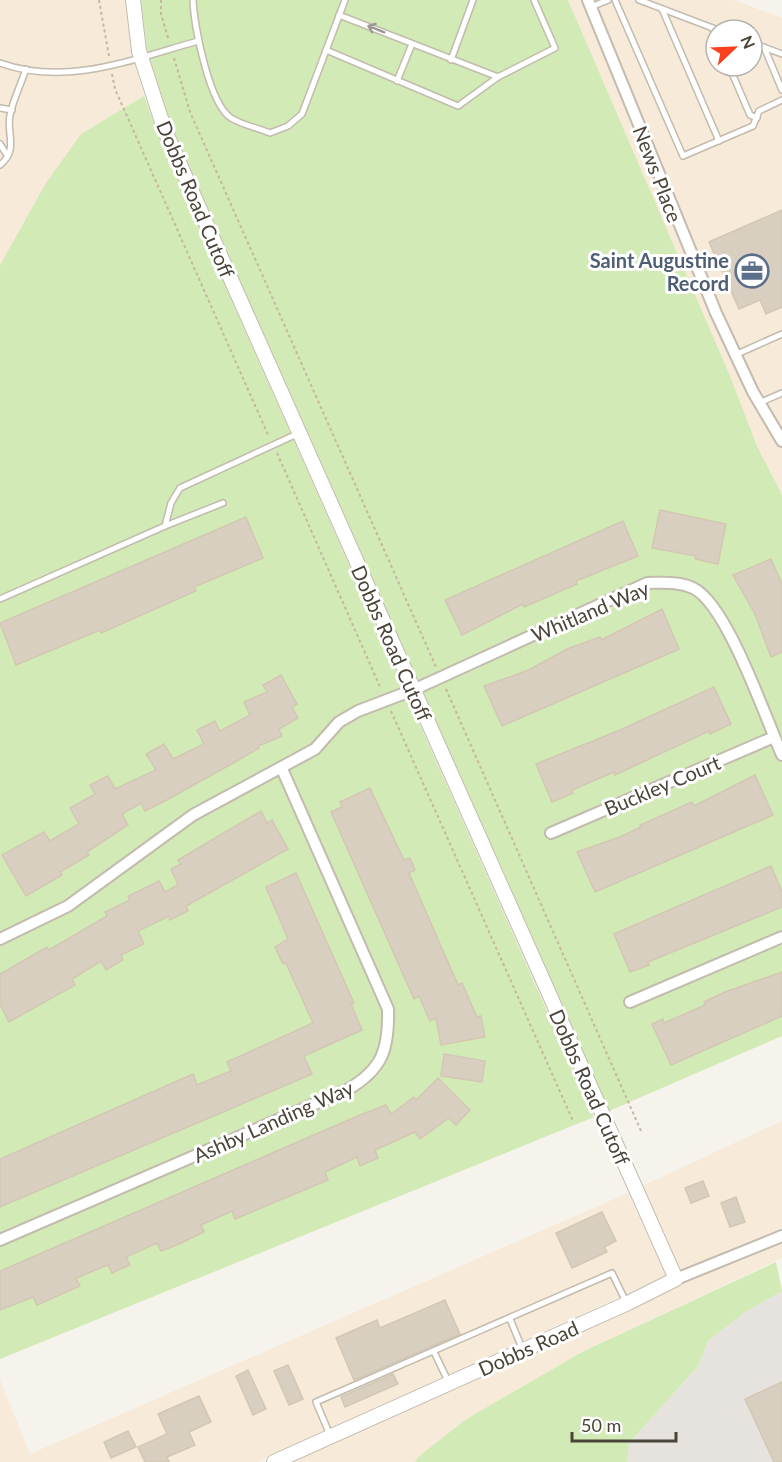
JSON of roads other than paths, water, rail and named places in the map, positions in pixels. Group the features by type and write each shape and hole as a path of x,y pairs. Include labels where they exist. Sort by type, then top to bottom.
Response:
{"street":[{"name":"Dobbs Road Cutoff","path":"133,0 141,57 165,131 676,1279"},
{"name":"News Place","path":"590,3 690,256 735,355 759,403 782,441"},
{"name":"Whitland Way","path":"413,690 647,583 674,582 693,588 709,600 724,622 782,755"},
{"path":"0,939 68,906 193,815 282,769 315,749 339,722 413,690"},
{"name":"Buckley Court","path":"551,833 774,737"},
{"name":"Ashby Landing Way","path":"0,1240 347,1090 368,1078 381,1060 389,1036 388,1009 282,769"},
{"path":"630,1002 782,937"},
{"name":"Dobbs Road","path":"274,1462 627,1304 676,1279 782,1236"}],"lane":[{"path":"193,0 198,41 222,107 230,117 270,133 288,126 302,114 345,0"},
{"path":"452,60 473,0"},
{"path":"326,50 458,106 498,77 555,48 534,0"},
{"path":"590,3 608,0"},
{"path":"615,0 683,156 753,126 759,111 782,100"},
{"path":"639,0 704,25"},
{"path":"662,9 718,141"},
{"path":"339,15 498,77"},
{"path":"0,63 46,74 76,72 111,66 198,41"},
{"path":"397,81 412,44"},
{"path":"764,47 782,54"},
{"path":"764,47 782,90"},
{"path":"0,165 12,141 9,117 26,69"},
{"path":"734,78 750,116 757,118"},
{"path":"0,108 12,110"},
{"path":"0,144 7,155"},
{"path":"735,355 782,334"},
{"path":"759,403 782,393"},
{"path":"165,526 171,503 180,488 299,434"},
{"path":"0,599 165,526 223,503"},
{"path":"330,1437 316,1402 612,1273 627,1304"},
{"path":"510,1319 523,1350"},
{"path":"434,1352 449,1384"}],"place":[{"name":"Saint Augustine Record","path":"752,271"}]}
